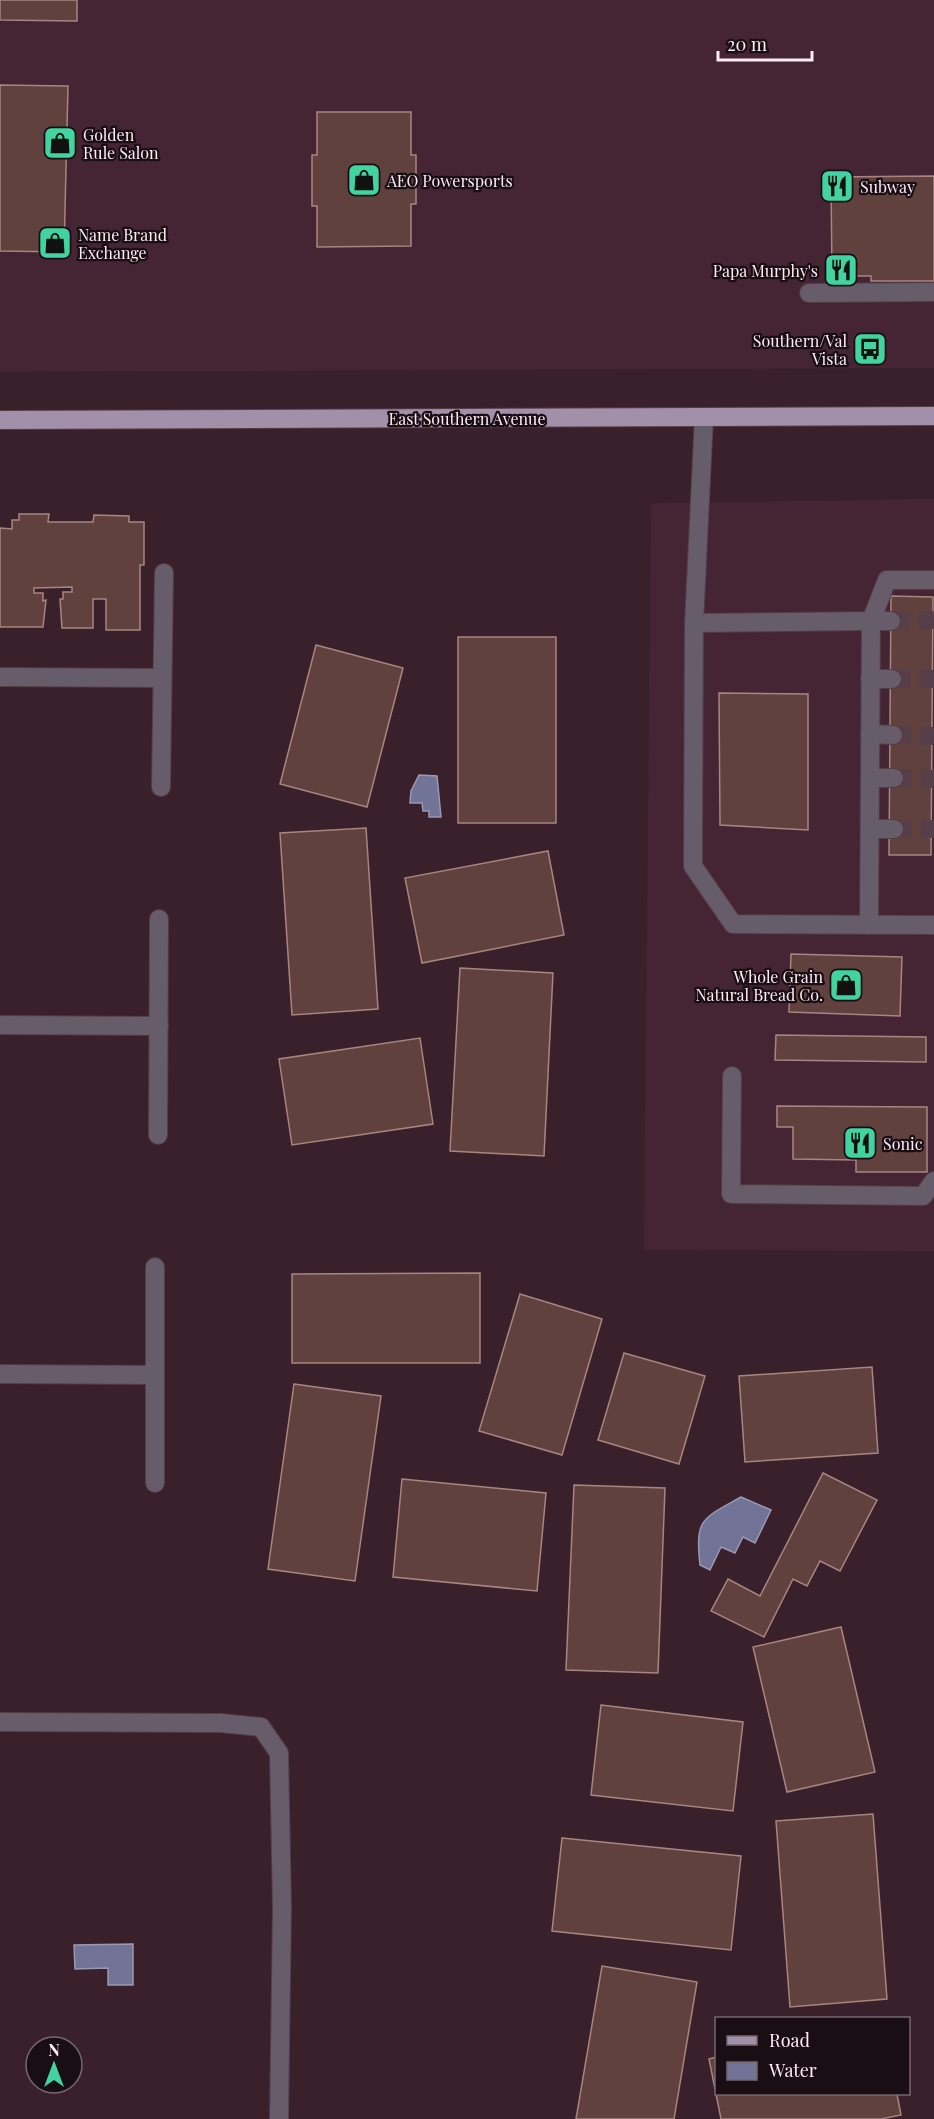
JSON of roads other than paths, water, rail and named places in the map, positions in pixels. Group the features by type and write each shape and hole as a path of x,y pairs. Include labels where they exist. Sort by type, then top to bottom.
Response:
{"main road":[{"name":"East Southern Avenue","path":"0,420 934,416"}],"lane":[{"path":"809,293 934,292"},
{"path":"704,417 694,624 693,866 733,924 934,925"},
{"path":"161,787 164,573"},
{"path":"869,925 871,621 887,580 934,580"},
{"path":"694,624 891,621"},
{"path":"0,677 162,678"},
{"path":"870,679 892,679"},
{"path":"870,734 893,735"},
{"path":"870,778 894,778"},
{"path":"870,830 894,830"},
{"path":"158,1135 159,919"},
{"path":"0,1025 159,1026"},
{"path":"732,1076 731,1194 923,1196 934,1182"},
{"path":"155,1267 155,1483"},
{"path":"0,1374 154,1375"},
{"path":"0,1722 221,1723 261,1727 279,1752 282,1908 279,2119"}],"water":[{"path":"419,775 437,776 441,817 429,817 429,811 423,811 422,803 410,803 411,791"},
{"path":"741,1497 771,1510 755,1543 743,1537 735,1553 721,1547 710,1570 700,1565 699,1538 704,1522 717,1510"},
{"path":"133,1944 133,1985 108,1985 108,1968 75,1969 74,1945"}],"tunnel":[{"path":"891,621 934,620"},
{"path":"892,679 934,679"},
{"path":"893,735 934,736"},
{"path":"894,778 934,779"},
{"path":"894,829 934,829"}],"place":[{"name":"Golden Rule Salon","path":"60,143"},
{"name":"AEO Powersports","path":"364,180"},
{"name":"Subway","path":"837,186"},
{"name":"Name Brand Exchange","path":"55,243"},
{"name":"Papa Murphy's","path":"841,270"},
{"name":"Southern/Val Vista","path":"870,349"},
{"name":"Whole Grain Natural Bread Co.","path":"846,985"},
{"name":"Sonic","path":"860,1143"}]}
